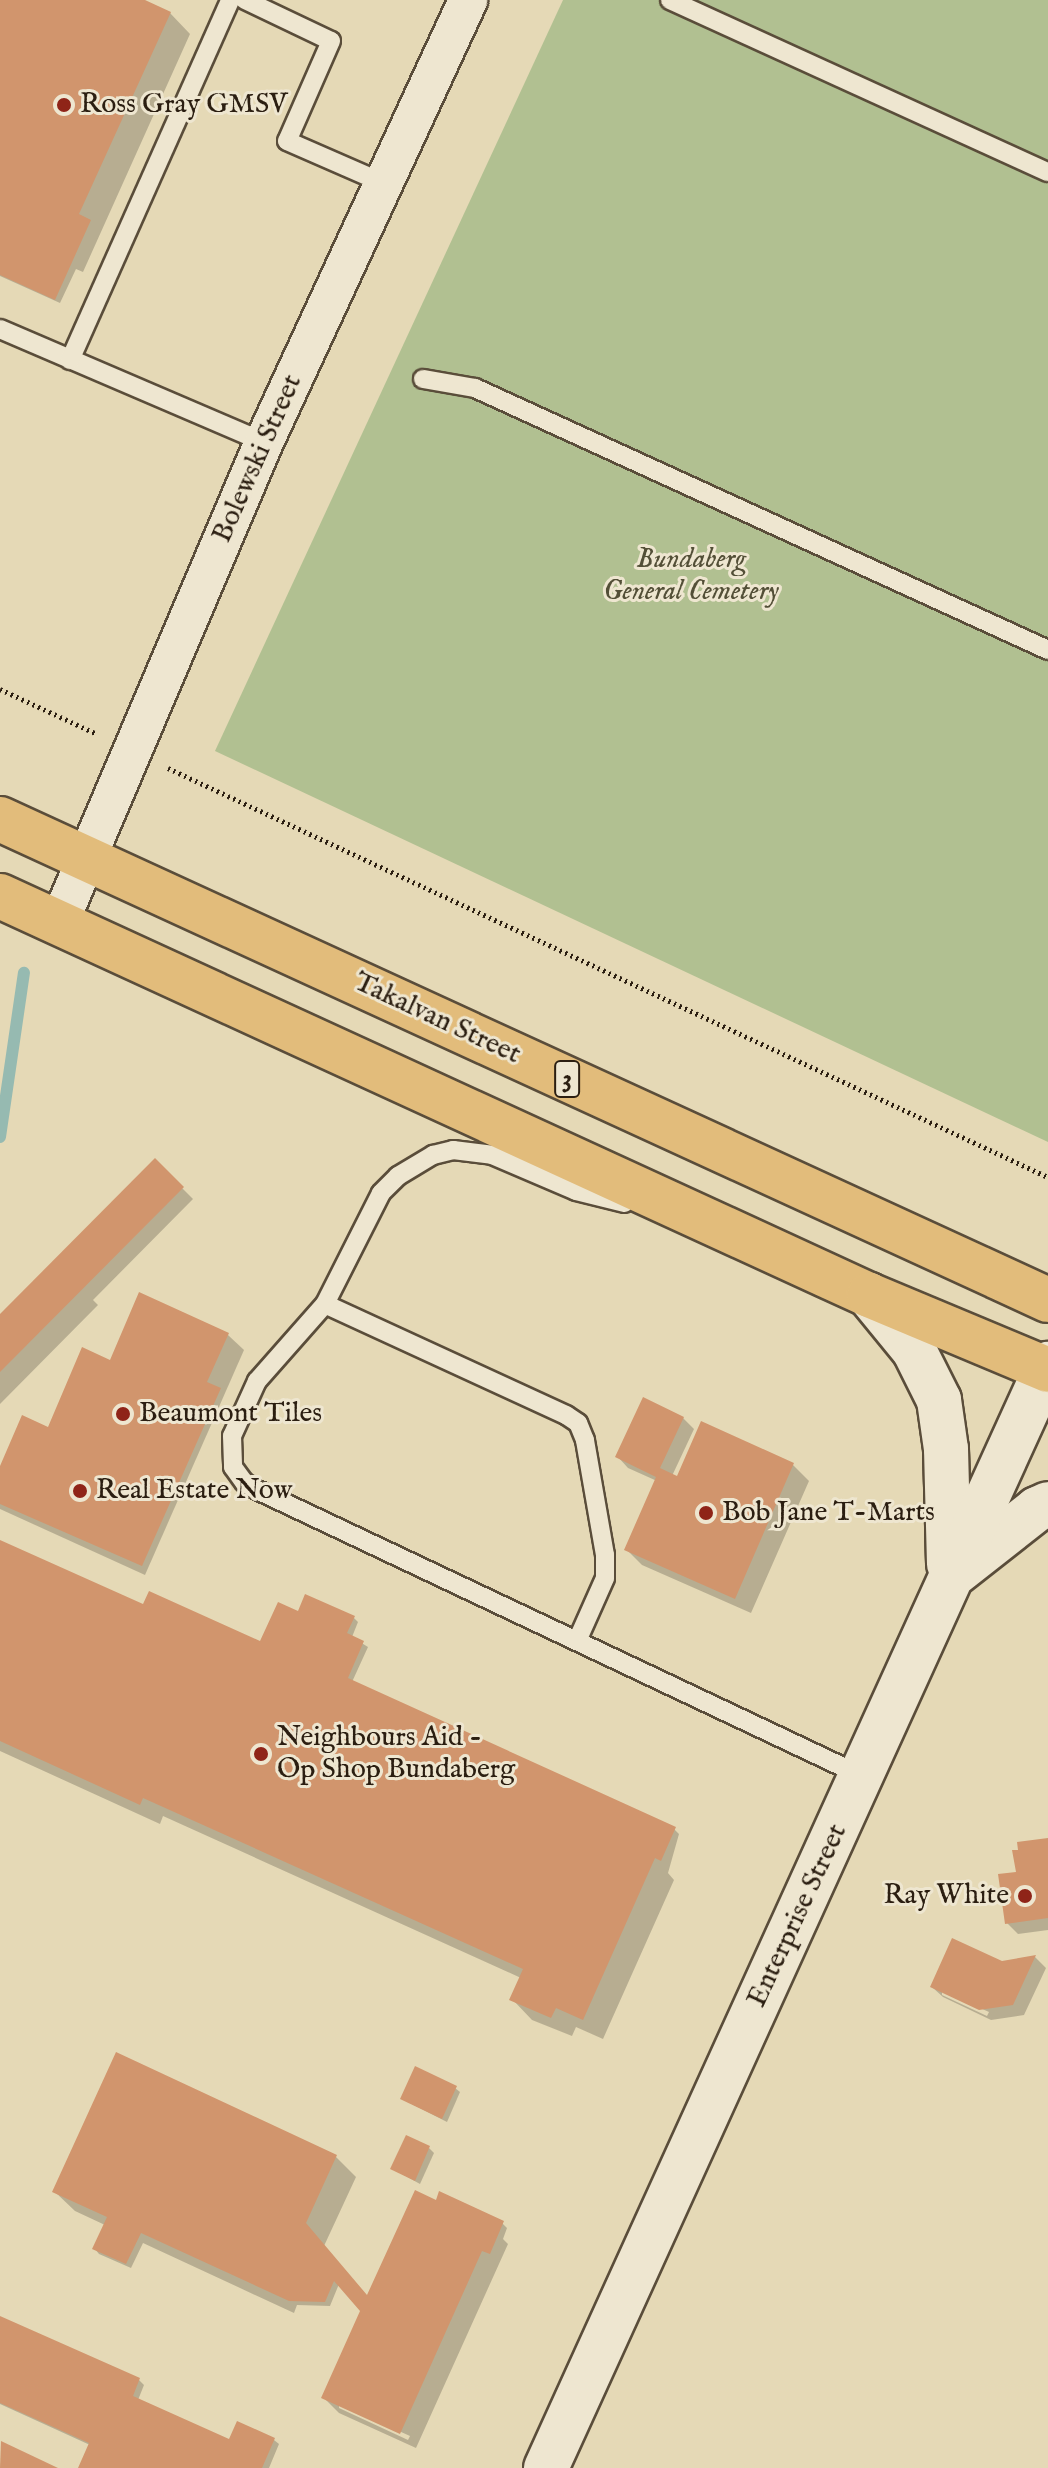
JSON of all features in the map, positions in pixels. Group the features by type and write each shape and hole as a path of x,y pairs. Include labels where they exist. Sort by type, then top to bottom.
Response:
{"highway":[{"name":"Takalvan Street","path":"0,819 1048,1300"},
{"path":"0,896 869,1295 1047,1367"}],"street":[{"name":"Bolewski Street","path":"59,923 264,442 468,0"},
{"path":"869,1295 914,1350 939,1400 946,1449 949,1578"},
{"name":"Enterprise Street","path":"546,2468 1047,1367"},
{"path":"949,1578 1025,1518 1048,1504"}],"lane":[{"path":"70,360 230,0"},
{"path":"245,0 331,41 287,141 383,183"},
{"path":"670,0 1048,172"},
{"path":"0,329 264,442"},
{"path":"423,379 475,388 1048,650"},
{"path":"721,1227 576,1191 492,1155 453,1150 416,1163 381,1193 325,1304 257,1381 230,1446 237,1476 253,1488 862,1776"},
{"path":"325,1304 578,1423 585,1440 605,1555 605,1578 577,1641"}],"path":[{"path":"0,689 1048,1177"}],"green space":[{"name":"Bundaberg General Cemetery","path":"563,0 1048,0 1048,1142 215,751"}],"building":[{"name":"Ross Gray GMSV","path":"0,0 145,0 171,12 79,214 91,220 55,300 0,275"},
{"path":"155,1158 184,1187 0,1372 0,1314"},
{"path":"139,1292 229,1333 207,1382 221,1388 142,1566 0,1504 0,1466 22,1415 48,1427 82,1347 110,1360"},
{"name":"Bob Jane T-Marts","path":"643,1397 684,1417 660,1468 677,1476 701,1421 794,1463 735,1599 624,1550 656,1477 615,1457"},
{"path":"0,1540 143,1604 149,1591 260,1641 278,1602 298,1611 305,1594 355,1616 347,1633 364,1641 348,1678 676,1827 661,1861 655,1858 583,2020 556,2008 551,2018 509,2000 523,1969 143,1798 140,1805 0,1741"},
{"name":"Ray White","path":"1048,1838 1048,1918 1005,1924 998,1874 1016,1872 1012,1850 1018,1850 1017,1842"},
{"path":"952,1938 1002,1961 1036,1955 1013,2005 979,2010 930,1987"},
{"path":"116,2052 337,2155 306,2223 367,2295 415,2190 436,2200 439,2191 504,2221 490,2254 482,2251 400,2434 321,2398 360,2311 334,2281 325,2302 289,2301 141,2233 126,2264 92,2249 107,2217 52,2192"},
{"path":"415,2066 457,2086 442,2119 400,2099"},
{"path":"406,2135 430,2146 415,2181 390,2169"},
{"path":"0,2316 140,2378 133,2396 229,2439 237,2421 275,2438 262,2468 78,2468 89,2443 0,2403"},
{"path":"1,2441 58,2468 0,2468"}],"waterway":[{"path":"0,1137 24,973"}],"place":[{"name":"Ross Gray GMSV","path":"64,105"},
{"name":"Beaumont Tiles","path":"123,1414"},
{"name":"Real Estate Now","path":"80,1491"},
{"name":"Bob Jane T-Marts","path":"706,1513"},
{"name":"Neighbours Aid - Op Shop Bundaberg","path":"261,1754"},
{"name":"Ray White","path":"1025,1896"}]}
